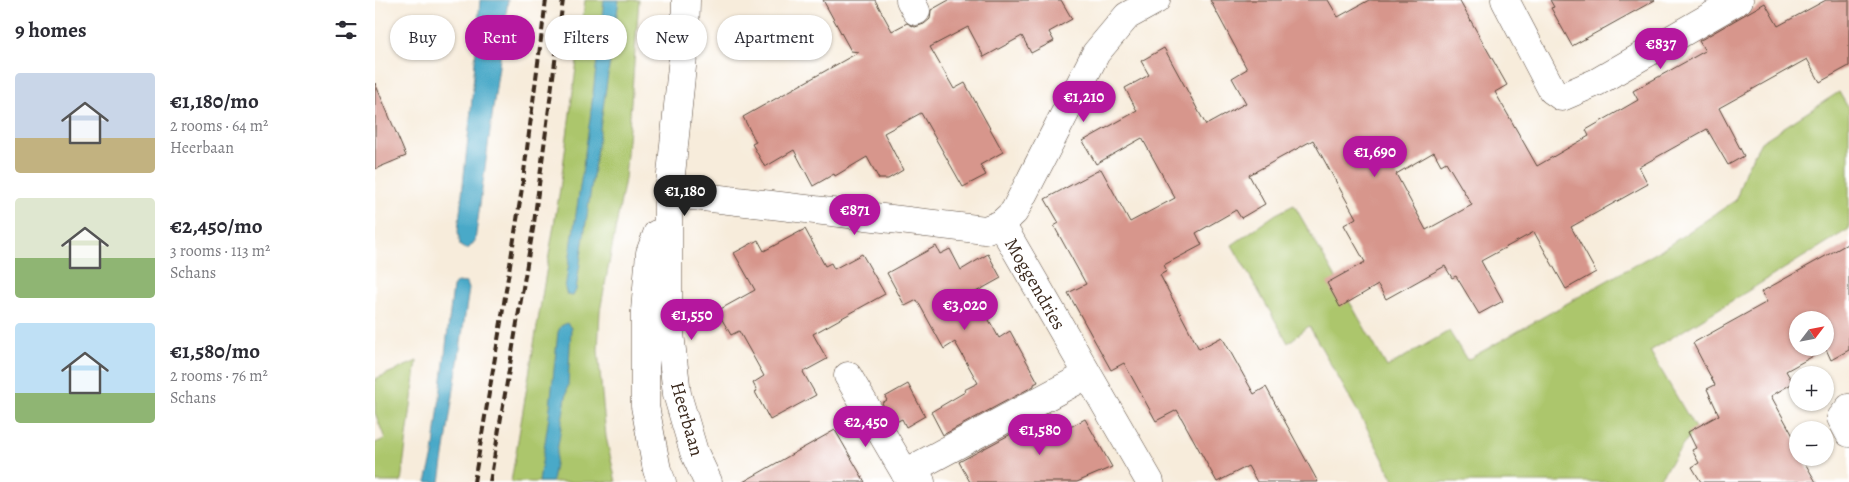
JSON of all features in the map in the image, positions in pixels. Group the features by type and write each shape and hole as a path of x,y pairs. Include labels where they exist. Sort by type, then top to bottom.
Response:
{"street":[{"name":"Heerbaan","path":"686,0 685,37 669,199 668,316 677,394 694,452 708,482"},
{"path":"1001,224 1014,212 1096,53 1123,8 1156,0"},
{"path":"1505,0 1552,90 1562,97 1597,82 1739,0"},
{"name":"Moggendries","path":"669,199 703,197 985,230 1001,224 1150,482"},
{"name":"Heerbaan","path":"662,482 657,470 645,406 645,311 650,252 669,199"},
{"path":"849,376 913,478 1087,375"},
{"path":"1849,408 1841,418 1849,433"}],"green space":[{"path":"585,0 639,0 625,179 600,311 598,350 606,437 616,482 511,482 560,189 577,60 627,60 627,15 583,15"},
{"path":"1839,92 1849,109 1849,229 1650,351 1695,428 1657,482 1395,482 1367,428 1309,326 1288,343 1232,245 1276,214 1294,205 1387,367 1449,331 1467,360 1663,249 1736,200 1745,171 1761,142"},
{"path":"417,361 401,482 375,482 375,443 385,439 375,413 375,379"}],"water":[{"path":"480,0 508,0 506,15 479,15"},
{"path":"604,0 619,0 617,15 602,15"},
{"path":"475,60 500,60 475,241 469,248 465,249 460,246 458,231"},
{"path":"597,60 610,60 576,290 573,296 567,295 565,289"},
{"path":"457,282 467,283 469,289 440,482 426,482 433,455 453,287"},
{"path":"567,323 571,328 568,385 552,482 539,482 549,416 558,332 561,326"}],"building":[{"path":"823,0 875,0 892,31 907,23 915,27 924,24 930,19 931,10 949,0 1061,0 1072,19 1049,32 1054,41 1031,53 1022,36 984,57 968,27 930,47 954,89 965,83 1003,152 980,165 986,175 963,187 921,113 884,133 903,170 888,179 879,179 867,157 835,176 834,174 813,186 794,150 765,167 752,144 756,142 743,117 859,52 851,51"},
{"path":"1210,0 1328,0 1338,17 1369,0 1459,0 1507,85 1495,92 1537,166 1589,136 1586,130 1638,100 1633,91 1705,51 1699,41 1765,3 1778,26 1826,0 1849,0 1849,66 1820,82 1807,59 1719,108 1744,156 1728,165 1707,129 1639,167 1648,184 1571,227 1596,272 1566,289 1534,232 1481,261 1503,301 1479,314 1456,276 1452,278 1445,266 1386,299 1378,285 1340,307 1327,283 1365,262 1344,225 1356,218 1313,140 1249,175 1265,204 1241,218 1236,210 1196,233 1202,245 1164,265 1167,271 1160,275 1199,349 1222,337 1254,394 1266,387 1318,482 1257,482 1248,466 1217,482 1177,410 1156,421 1124,363 1111,370 1068,293 1086,284 1054,226 1059,223 1045,199 1101,169 1130,222 1175,198 1142,138 1096,164 1083,141 1137,111 1125,88 1149,75 1141,61 1164,48 1206,125 1246,103 1232,78 1247,69","holes":["1434,152 1441,165 1446,162 1472,205 1426,230 1396,174"]},
{"path":"1550,0 1655,0 1572,46 1551,8 1554,7"},
{"path":"375,83 406,156 375,169"},
{"path":"805,229 825,266 831,263 834,269 862,254 885,294 813,334 827,359 803,372 816,395 770,420 755,392 757,391 753,383 764,376 739,331 731,335 717,311 755,290 734,253 758,240 764,251"},
{"path":"1849,243 1849,350 1831,360 1829,356 1834,356 1834,311 1789,311 1789,356 1813,356 1795,366 1789,366 1789,369 1786,371 1789,376 1789,385 1771,396 1789,429 1789,466 1807,466 1816,482 1701,482 1692,467 1699,463 1692,450 1696,448 1688,432 1719,415 1707,389 1715,385 1693,343 1767,302 1761,292"},
{"path":"936,246 940,254 950,249 961,270 988,254 1001,278 974,293 999,338 1010,331 1038,382 1034,386 943,435 931,412 978,383 955,342 944,349 917,300 905,306 887,273"},
{"path":"908,384 925,416 906,427 902,419 894,423 882,403 887,400 885,397"},
{"path":"1050,413 1061,432 1085,419 1112,467 1077,482 970,482 959,462"},
{"path":"835,430 865,482 743,482"}],"railway":[{"path":"474,482 522,188 546,0"},
{"path":"490,482 534,223 563,0"}]}
